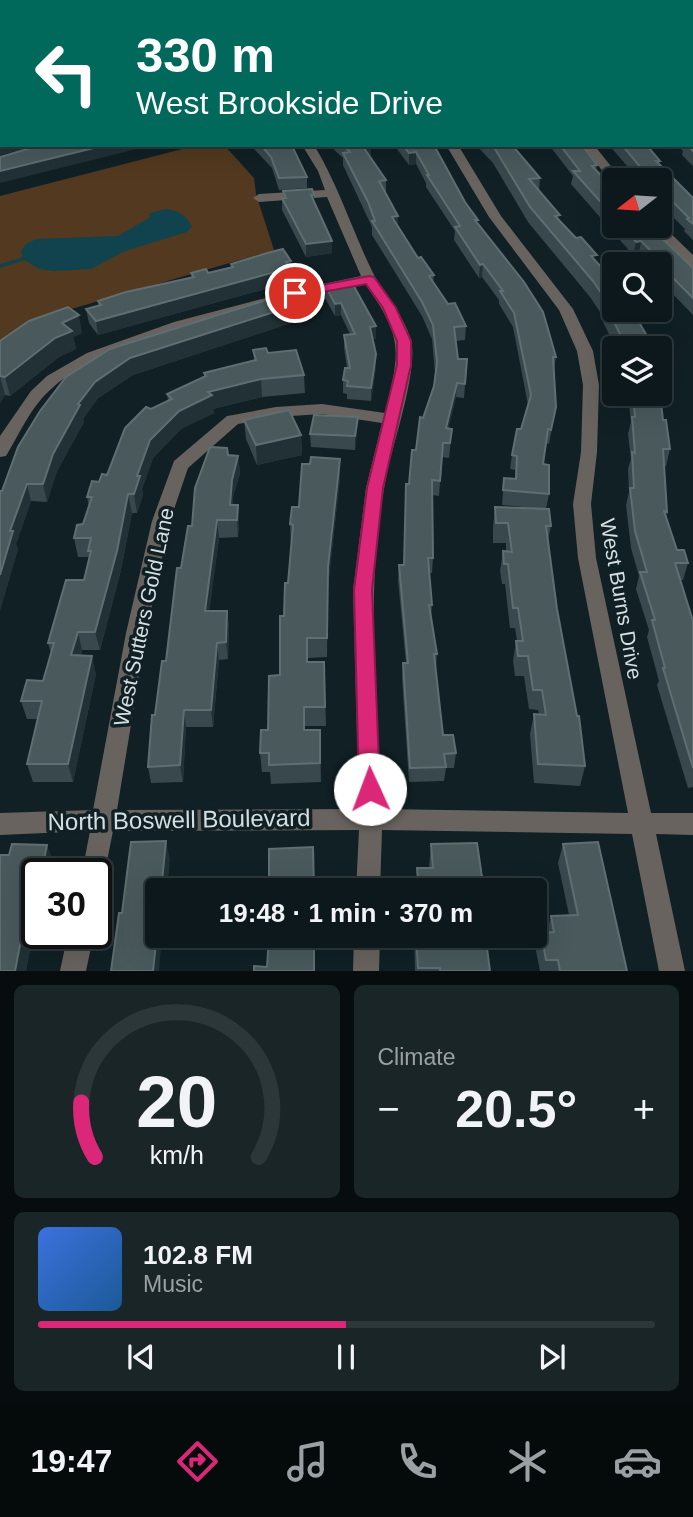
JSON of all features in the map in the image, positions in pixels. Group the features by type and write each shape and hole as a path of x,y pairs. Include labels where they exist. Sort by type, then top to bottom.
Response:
{"street":[{"path":"309,147 324,171 369,279 390,308 404,341 404,365 375,488 363,590 371,817 369,878"},
{"name":"West Burns Drive","path":"453,147 495,217 566,309 585,351 591,385 589,453 582,503 587,558 672,971"},
{"path":"590,147 606,168"},
{"path":"259,198 332,192"},
{"path":"667,238 693,263"},
{"path":"0,452 18,418 51,380 100,353 153,332 318,287 369,279"},
{"name":"West Sutters Gold Lane","path":"97,858 136,633 161,521 180,465 233,420 276,411 322,409 392,419"},
{"name":"North Boswell Boulevard","path":"0,824 105,819 371,817 693,824"},
{"path":"366,971 367,948"},
{"path":"73,971 78,949"}],"shaded area":[{"path":"190,147 226,147 254,178 256,194 274,250 68,310 0,347 0,196"}],"water":[{"path":"166,209 178,212 187,219 192,226 187,232 125,251 91,269 39,269 23,259 21,251 26,244 36,239 118,236 149,218 150,213"}],"building":[{"path":"34,147 98,147 0,171 0,157"},
{"path":"263,147 292,147 307,177 279,178 271,157"},
{"path":"345,147 371,147 364,148 386,180 379,181 398,216 392,217 418,258 421,257 434,275 429,276 448,304 455,303 466,326 454,327 458,359 467,359 465,384 457,383 446,428 452,429 450,443 443,443 440,481 432,480 433,558 428,558 432,605 429,605 437,654 434,654 443,735 453,735 456,753 444,754 446,767 410,768 403,663 408,663 399,565 404,565 406,484 409,484 412,450 416,450 420,417 423,418 434,386 437,362 433,325 422,302 372,221 375,221 368,202 343,153 350,152"},
{"path":"404,147 435,147 478,220 475,220 524,282 543,312 556,357 553,357 556,407 551,430 548,429 543,464 549,465 549,494 503,490 504,478 516,479 517,456 512,455 517,429 521,429 531,395 514,313 500,291 503,291 483,264 480,265 455,227 460,226 427,175 416,152 409,153"},
{"path":"493,147 514,147 540,178 529,179 560,215 555,216 576,238 581,237 597,255 591,256 602,268 602,294 593,281 530,207"},
{"path":"562,147 584,147 597,165 592,166 602,176 602,204 573,171 580,171"},
{"path":"624,147 648,147 660,161 656,161 663,168 641,168"},
{"path":"672,177 693,198 693,224 687,219 689,218 672,201"},
{"path":"312,189 314,195 311,195 332,241 306,244 282,198 286,198 283,191"},
{"path":"632,238 662,238 693,268 693,298 672,277 672,252 652,252 641,241 636,242"},
{"path":"283,249 291,261 286,262 290,268 96,321 86,309 101,305 98,301 126,292 194,277 191,273 206,269 208,273 233,267 231,264"},
{"path":"351,281 376,326 370,327 376,354 371,388 347,386 348,381 343,380 345,368 350,368 344,335 355,334 341,303 335,304 325,285"},
{"path":"289,293 299,304 130,358 95,382 78,404 80,405 53,454 43,484 27,484 10,531 13,531 0,575 0,491 18,447 40,411 66,377 110,349"},
{"path":"68,307 79,315 62,323 72,331 55,338 5,377 0,376 0,341 29,321"},
{"path":"614,322 639,322 647,336 621,336"},
{"path":"266,348 268,353 296,350 304,375 261,379 208,392 212,395 179,411 150,440 137,476 140,476 134,494 128,494 117,551 95,632 78,632 71,655 92,656 68,764 27,764 42,701 21,701 27,680 43,681 54,643 48,643 66,580 84,580 91,551 88,551 91,538 74,538 77,525 83,524 92,497 87,497 92,481 99,482 102,474 107,475 125,428 146,407 151,409 172,399 167,394 206,376 204,373 256,360 253,350"},
{"path":"634,406 661,406 663,420 666,420 670,449 663,449 667,512 664,511 677,550 684,550 688,563 675,563 693,621 693,768 663,668 652,620 655,620 640,572 647,572 635,531 630,488 634,488 632,417 635,417"},
{"path":"289,410 301,435 256,445 244,420"},
{"path":"314,415 358,417 355,436 310,434"},
{"path":"210,447 227,448 228,455 238,456 230,505 238,505 237,520 217,520 205,611 227,611 226,642 217,643 211,710 184,710 180,765 148,767 152,715 155,715 162,661 166,661 177,568 181,568 188,526 192,526 195,488"},
{"path":"311,457 340,459 328,567 327,638 307,638 307,662 324,662 325,707 304,707 304,730 320,730 320,763 269,765 269,753 260,753 261,730 268,730 269,676 280,675 280,616 284,616 285,583 288,583 292,507 299,507 302,464 310,464"},
{"path":"495,507 549,509 551,526 546,526 557,609 579,716 585,766 538,764 534,714 546,715 542,690 533,690 528,656 518,656 516,641 523,641 518,608 513,608 508,564 504,564 503,551 512,552 508,523 496,523"},
{"path":"166,841 162,878 145,878 145,948 155,948 153,971 111,971 131,842"},
{"path":"598,842 627,971 560,971 558,960 546,960 544,948 547,948 547,933 554,932 551,916 578,915 563,844"},
{"path":"477,843 482,878 418,878 417,868 433,868 431,844"},
{"path":"12,844 47,845 44,858 21,858 21,940 15,971 0,971 0,855 9,855"},
{"path":"313,847 314,878 269,878 269,849"},
{"path":"268,948 314,948 314,971 254,971 254,966 267,967"},
{"path":"417,948 487,948 490,971 440,971 440,968 418,968"}],"waterway":[{"path":"0,266 23,259"}],"route":[{"path":"295,293 369,279 390,308 404,341 404,365 375,488 363,590 370,789"}]}
